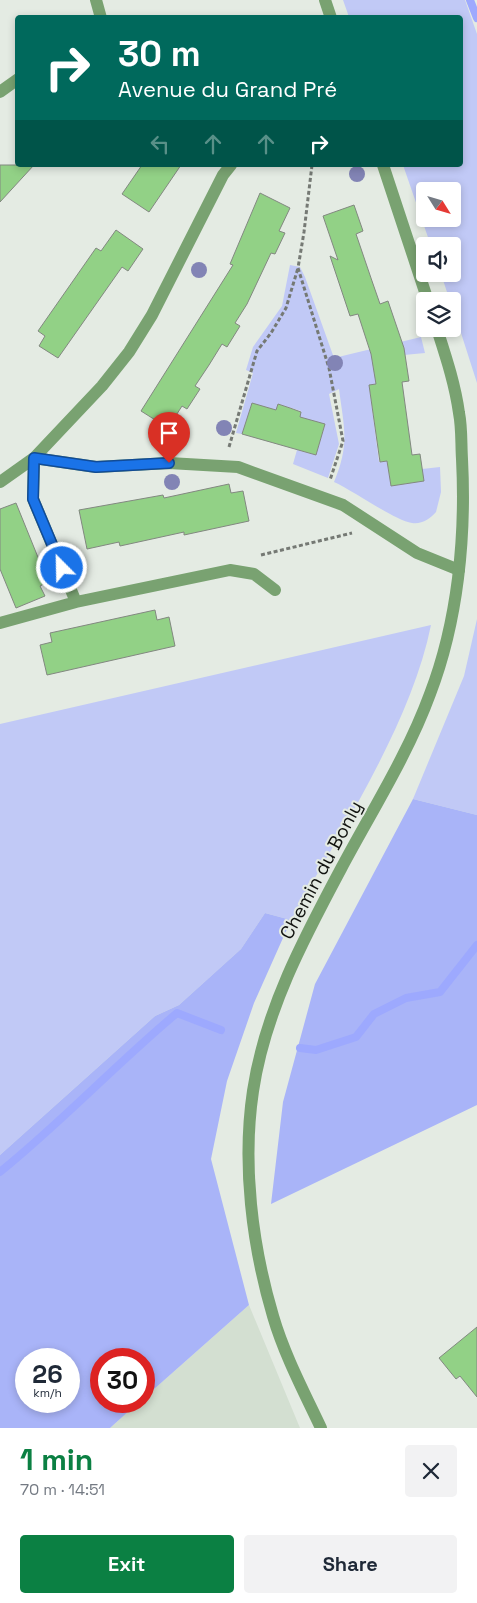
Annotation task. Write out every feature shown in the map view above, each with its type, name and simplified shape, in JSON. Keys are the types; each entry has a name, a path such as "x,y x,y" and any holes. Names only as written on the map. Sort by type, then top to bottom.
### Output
{"street":[{"path":"96,0 100,15"},
{"path":"325,0 330,15"},
{"path":"0,92 15,81"},
{"path":"0,482 34,458 102,386 129,352 152,315 223,175 229,167"},
{"path":"384,167 425,292"},
{"name":"Chemin du Bonly","path":"321,1428 274,1318 261,1268 250,1186 249,1133 253,1090 269,1027 305,937 409,742 431,694 447,640 459,570 464,495 460,415 452,375 440,337"},
{"path":"34,458 96,467 169,463 238,466 343,506 417,553 459,570"},
{"path":"34,458 33,499 76,602"},
{"path":"0,623 76,602 230,570 254,574 276,590"}],"path":[{"path":"224,466 257,351 271,333 286,308 298,268 312,167"},
{"path":"298,268 329,368 343,441 324,498"},
{"path":"230,570 256,556 377,528"}],"shaded area":[{"path":"343,0 465,0 477,34 477,383 461,333 461,292 447,292 444,282 461,282 461,237 428,237 425,228 461,228 461,182 416,182 416,203 404,167 463,167 463,15 348,15"},
{"path":"290,265 300,267 334,358 421,337 425,353 372,358 376,384 369,385 379,462 387,461 391,486 423,481 422,469 440,467 441,492 436,512 431,517 419,523 404,521 334,482 344,446 344,426 339,389 329,394 339,444 328,478 293,464 297,450 316,455 325,425 300,417 301,411 278,404 276,410 252,403 242,434 236,433 253,373 246,370 253,347 282,306"},
{"path":"477,619 477,815 413,799 464,676"},
{"path":"431,625 408,700 391,738 352,813 291,920 265,913 241,949 179,1005 155,1016 0,1155 0,724"},
{"path":"413,799 477,815 477,1105 271,1204 283,1102 315,984"},
{"path":"265,913 291,920 254,1003 227,1081 211,1159 249,1305 155,1388 155,1348 90,1348 90,1413 127,1413 110,1428 0,1428 0,1155 155,1016 179,1005 241,949"},
{"path":"249,1305 300,1428 110,1428 127,1413 155,1413 155,1388"}],"building":[{"path":"0,165 32,167 0,202"},
{"path":"141,167 180,167 149,212 122,194"},
{"path":"260,193 290,208 279,231 285,233 275,254 271,253 247,304 235,323 240,326 227,347 222,344 195,386 200,389 187,409 182,406 168,428 141,411 233,265 230,264"},
{"path":"354,205 363,231 356,234 380,304 388,301 404,348 409,381 402,382 412,455 420,454 424,481 391,486 387,461 380,462 369,385 376,384 371,354 358,314 350,316 330,256 338,260 323,216"},
{"path":"116,230 143,249 128,271 122,267 58,358 39,346 45,336 38,331 96,248 101,251"},
{"path":"252,403 276,410 278,404 301,412 300,417 325,424 316,455 242,434"},
{"path":"229,484 231,493 243,491 249,521 184,535 184,532 120,546 119,542 87,549 79,510 163,495 164,498"},
{"path":"16,503 48,582 40,586 45,596 16,608 0,569 0,509"},
{"path":"155,610 157,620 169,617 175,646 47,675 40,645 52,642 50,633"},
{"path":"477,1327 477,1397 460,1376 456,1379 439,1358"}],"waterway":[{"path":"470,0 477,18"},
{"path":"300,1048 316,1050 356,1037 374,1014 406,998 440,992 477,945"},
{"path":"0,1172 177,1013 221,1030"}],"route":[{"path":"62,568 33,499 34,458 96,467 169,463"}]}
